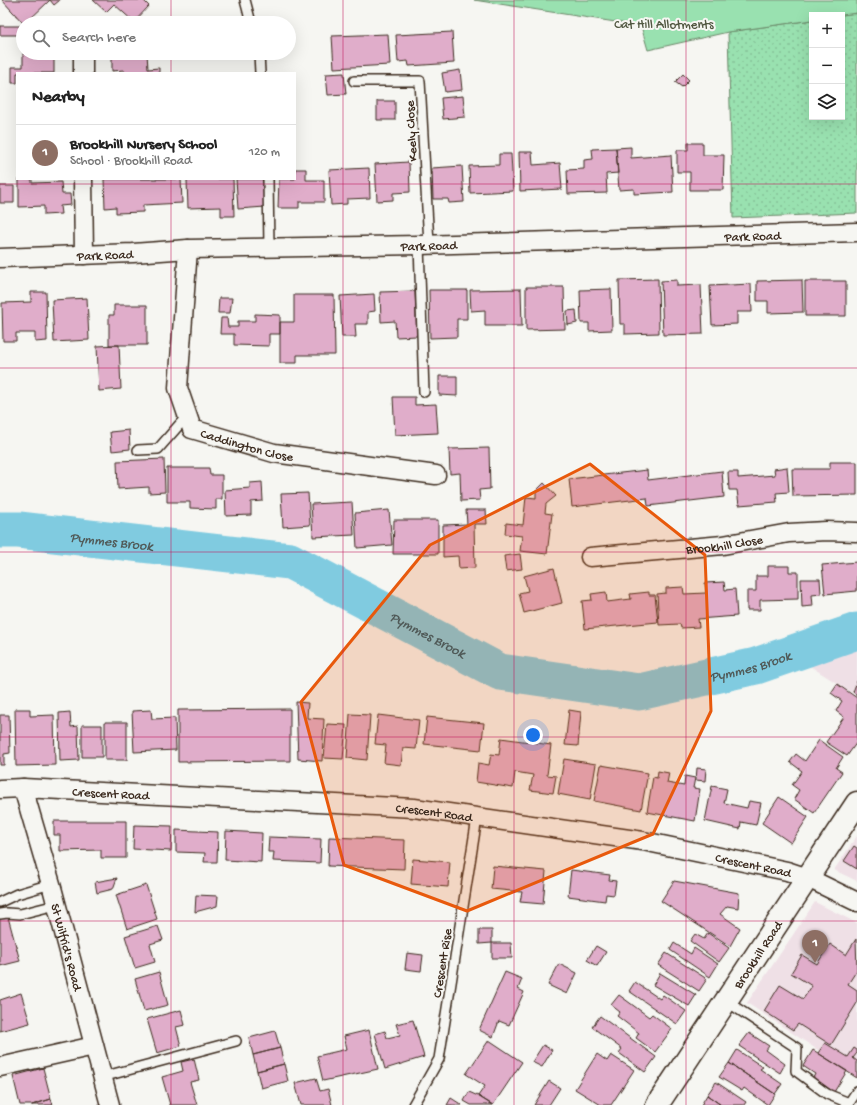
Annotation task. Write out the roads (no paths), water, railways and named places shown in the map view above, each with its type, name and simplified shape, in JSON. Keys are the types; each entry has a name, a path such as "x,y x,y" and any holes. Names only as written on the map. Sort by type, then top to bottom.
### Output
{"main road":[{"name":"Brookhill Road","path":"657,1105 857,803"}],"street":[{"path":"83,60 83,72"},
{"path":"83,180 84,256"},
{"name":"Park Road","path":"0,258 84,256 188,249 857,232"},
{"name":"Caddington Close","path":"188,249 178,388 192,429 274,453 436,475"},
{"name":"Brookhill Close","path":"590,557 723,545 789,534 826,531 857,532"},
{"name":"Crescent Road","path":"0,789 23,788 414,808 643,841 787,871 808,878 857,902"},
{"name":"St Wilfrid's Road","path":"23,788 51,884 110,1105"},
{"path":"0,1067 94,1046"}],"lane":[{"path":"245,0 249,16"},
{"path":"259,60 260,72"},
{"name":"Keely Close","path":"354,81 420,82 424,244"},
{"path":"268,180 269,248"},
{"path":"424,244 424,392"},
{"path":"138,450 158,449 187,416"},
{"name":"Crescent Rise","path":"414,1105 439,1059 478,818"},
{"path":"0,902 17,894 51,884"},
{"path":"0,914 20,914 56,905"},
{"path":"726,1000 797,1048 796,1070 827,1094 849,1103 857,1091"},
{"path":"102,1077 236,1041"}],"waterway":[{"name":"Pymmes Brook","path":"0,530 19,530 290,561 500,672 639,692 756,666 857,631"}],"place":[{"name":"Brookhill Nursery School","path":"815,963"}],"park label":[{"name":"Cat Hill Allotments","path":"664,23"}]}
